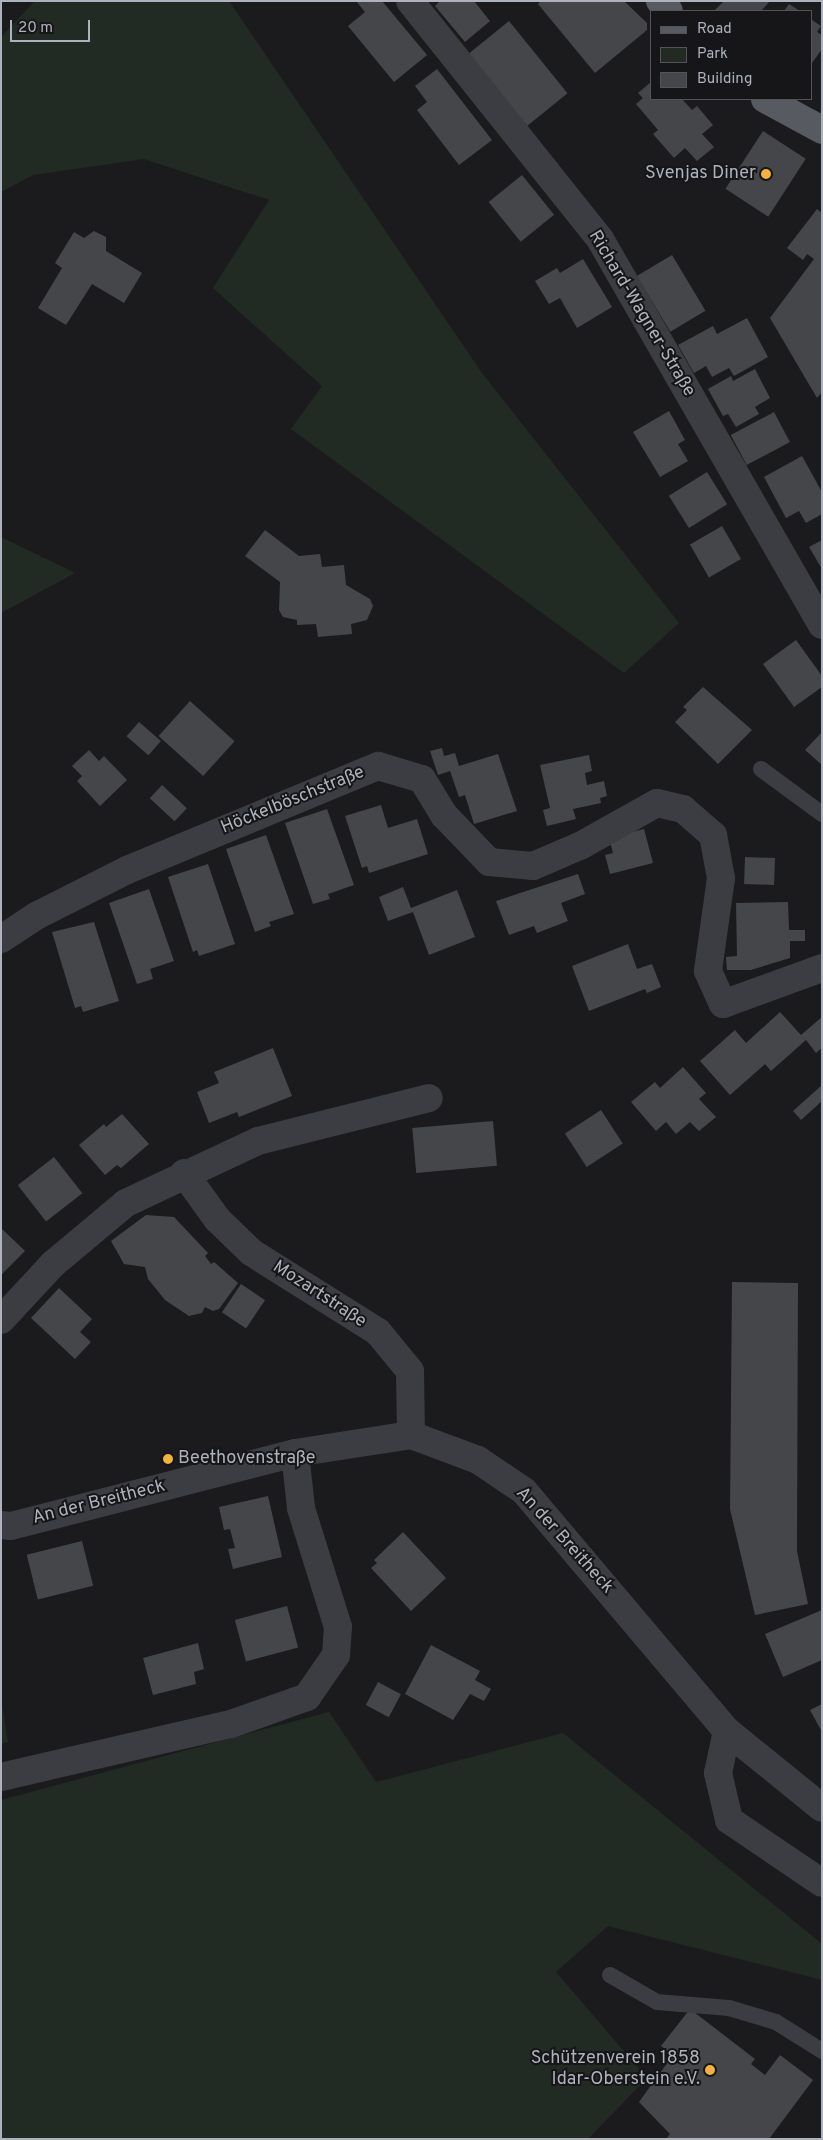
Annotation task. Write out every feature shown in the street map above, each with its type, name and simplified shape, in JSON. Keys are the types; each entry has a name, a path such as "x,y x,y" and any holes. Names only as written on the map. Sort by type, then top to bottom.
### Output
{"main road":[{"path":"767,100 822,130"}],"street":[{"name":"Richard-Wagner-Straße","path":"410,1 600,239 822,625"},
{"name":"Höckelböschstraße","path":"1,939 36,916 127,870 378,766 422,779 444,816 489,862 533,866 580,846 657,803 683,809 712,834 721,878 708,971 723,1004 822,968"},
{"path":"1,1320 53,1264 126,1203 184,1173 258,1141 429,1098"},
{"name":"Mozartstraße","path":"184,1173 217,1219 251,1252 378,1332 410,1371 411,1435"},
{"name":"An der Breitheck","path":"1,1525 11,1526 295,1453 411,1435 478,1460 524,1491 727,1731 822,1808"},
{"path":"1,1777 231,1724 307,1697 336,1655 338,1627 300,1508 295,1453"},
{"path":"727,1731 718,1773 729,1820 822,1883"}],"lane":[{"path":"761,769 822,814"},
{"path":"610,1975 657,2002 729,2008 776,2022 822,2051"}],"green space":[{"path":"35,1 229,1 482,373 679,623 624,673 291,429 322,386 213,288 269,200 144,159 33,175 1,192 1,37"},
{"path":"1,537 75,573 1,613"},
{"path":"1,1699 8,1742 1,1744"},
{"path":"329,1712 376,1782 563,1733 822,1944 822,1980 608,1926 556,1972 647,2078 588,2139 1,2139 1,1800"}],"building":[{"path":"356,1 382,1 427,55 394,82 348,26 365,12"},
{"path":"440,1 474,1 490,21 465,42 435,6"},
{"path":"541,1 624,1 647,23 647,30 595,73 538,4"},
{"path":"724,1 770,1 762,10 715,10"},
{"path":"789,4 798,10 785,10"},
{"path":"509,21 568,93 527,126 469,54"},
{"path":"813,21 821,26 817,32 822,35 822,49 813,62"},
{"path":"437,69 492,140 459,165 417,110 427,102 415,86"},
{"path":"650,83 650,100 683,100 692,110 697,106 713,125 702,134 714,147 697,161 685,148 674,158 653,134 658,130 636,104 643,98 638,93"},
{"name":"Svenjas Diner","path":"763,131 806,159 768,217 725,189"},
{"path":"522,175 554,215 521,242 489,202"},
{"path":"817,209 822,213 822,392 817,398 770,318 814,259 807,254 803,260 787,248"},
{"path":"94,231 106,237 106,251 142,273 124,303 92,284 66,325 38,308 62,268 55,263 74,232 84,238"},
{"path":"672,255 705,311 670,332 637,276"},
{"path":"583,259 612,307 577,328 560,298 549,304 535,281 557,268 560,273"},
{"path":"747,318 768,357 734,376 729,368 712,377 706,366 694,373 678,345 713,326 717,334"},
{"path":"755,369 770,398 755,407 759,414 736,427 728,414 723,416 708,389 731,376 733,381"},
{"path":"669,411 685,440 678,444 688,461 660,477 633,432"},
{"path":"774,412 790,442 747,465 731,435"},
{"path":"802,456 822,492 822,514 806,523 799,511 786,518 764,477"},
{"path":"707,472 727,504 689,528 669,496"},
{"path":"722,526 741,559 709,577 690,544"},
{"path":"265,530 299,556 320,554 322,567 344,565 346,585 370,599 373,606 367,620 351,624 352,634 318,637 316,624 297,625 297,620 283,617 279,610 280,582 245,556"},
{"path":"822,540 822,569 809,547"},
{"path":"796,640 822,676 822,687 794,707 763,664"},
{"path":"703,687 752,730 718,764 675,722 687,710 683,707"},
{"path":"190,701 235,741 203,776 159,736"},
{"path":"139,722 161,741 148,755 127,736"},
{"path":"822,732 822,765 805,750"},
{"path":"442,748 444,756 455,753 459,766 498,754 517,811 474,824 465,795 459,797 450,771 438,775 430,751"},
{"path":"89,750 99,761 104,756 127,780 100,806 77,781 82,776 72,766"},
{"path":"589,755 592,771 585,773 587,785 604,781 607,796 600,798 601,803 573,809 576,819 547,826 543,810 550,808 540,765"},
{"path":"162,785 187,808 175,821 150,798"},
{"path":"381,805 388,828 417,819 428,854 369,873 367,866 362,868 345,816"},
{"path":"327,809 354,885 328,894 330,899 313,904 285,823"},
{"path":"644,829 653,863 610,874 605,855 613,853 609,838"},
{"path":"266,835 294,914 269,922 271,926 255,932 226,849"},
{"path":"745,857 775,858 774,885 744,884"},
{"path":"208,864 235,944 199,956 197,950 193,952 168,877"},
{"path":"578,874 585,894 561,903 568,921 537,933 534,926 509,935 496,901"},
{"path":"403,887 411,908 457,890 475,937 429,955 413,912 388,921 379,897"},
{"path":"149,889 174,961 150,969 153,979 137,984 109,903"},
{"path":"788,902 789,930 805,930 805,941 790,941 790,958 751,970 727,970 726,957 737,956 736,903"},
{"path":"94,922 119,1001 83,1012 81,1006 75,1008 52,932"},
{"path":"628,944 637,969 652,964 661,987 647,993 645,989 589,1011 572,966"},
{"path":"780,1012 801,1035 822,1017 822,1048 816,1053 806,1040 771,1071 765,1064 730,1095 700,1061 735,1030 746,1043"},
{"path":"273,1048 292,1096 239,1117 237,1112 209,1123 197,1092 219,1083 214,1072"},
{"path":"683,1067 706,1093 699,1099 716,1117 699,1131 690,1122 676,1134 666,1122 656,1131 631,1102 655,1082 660,1088"},
{"path":"822,1085 822,1101 801,1120 793,1111"},
{"path":"601,1110 623,1144 587,1167 565,1133"},
{"path":"122,1114 149,1144 121,1168 117,1165 105,1175 79,1145 104,1124 106,1127"},
{"path":"493,1121 497,1166 416,1173 412,1128"},
{"path":"54,1157 82,1193 46,1222 18,1185"},
{"path":"146,1215 174,1217 208,1253 205,1256 211,1264 214,1262 238,1283 219,1309 213,1311 205,1307 202,1313 189,1316 165,1300 148,1279 145,1267 124,1264 111,1241"},
{"path":"1,1228 25,1251 1,1275"},
{"path":"732,1282 798,1283 797,1551 808,1604 755,1615 730,1509"},
{"path":"241,1284 265,1300 246,1328 222,1312"},
{"path":"59,1288 92,1319 80,1332 91,1342 75,1359 31,1318"},
{"path":"268,1496 282,1557 233,1569 228,1549 235,1548 230,1529 224,1530 219,1507"},
{"path":"403,1532 446,1578 411,1611 371,1568 377,1563 374,1560"},
{"path":"82,1541 93,1586 38,1599 27,1555"},
{"path":"287,1606 298,1648 246,1662 235,1620"},
{"path":"822,1610 822,1660 783,1677 765,1634"},
{"path":"198,1643 204,1669 194,1672 196,1684 153,1695 143,1658"},
{"path":"431,1645 480,1671 475,1680 491,1689 484,1701 470,1694 453,1720 405,1694"},
{"path":"378,1682 401,1694 389,1717 366,1705"},
{"path":"822,1704 822,1732 810,1710"},
{"name":"Schützenverein 1858 Idar-Oberstein e.V.","path":"690,2009 755,2059 751,2064 765,2075 780,2055 813,2080 769,2139 666,2139 670,2134 639,2102 673,2055 661,2046"}],"place":[{"name":"Svenjas Diner","path":"766,174"},
{"name":"Beethovenstraße","path":"168,1459"},
{"name":"Schützenverein 1858 Idar-Oberstein e.V.","path":"710,2070"}]}
